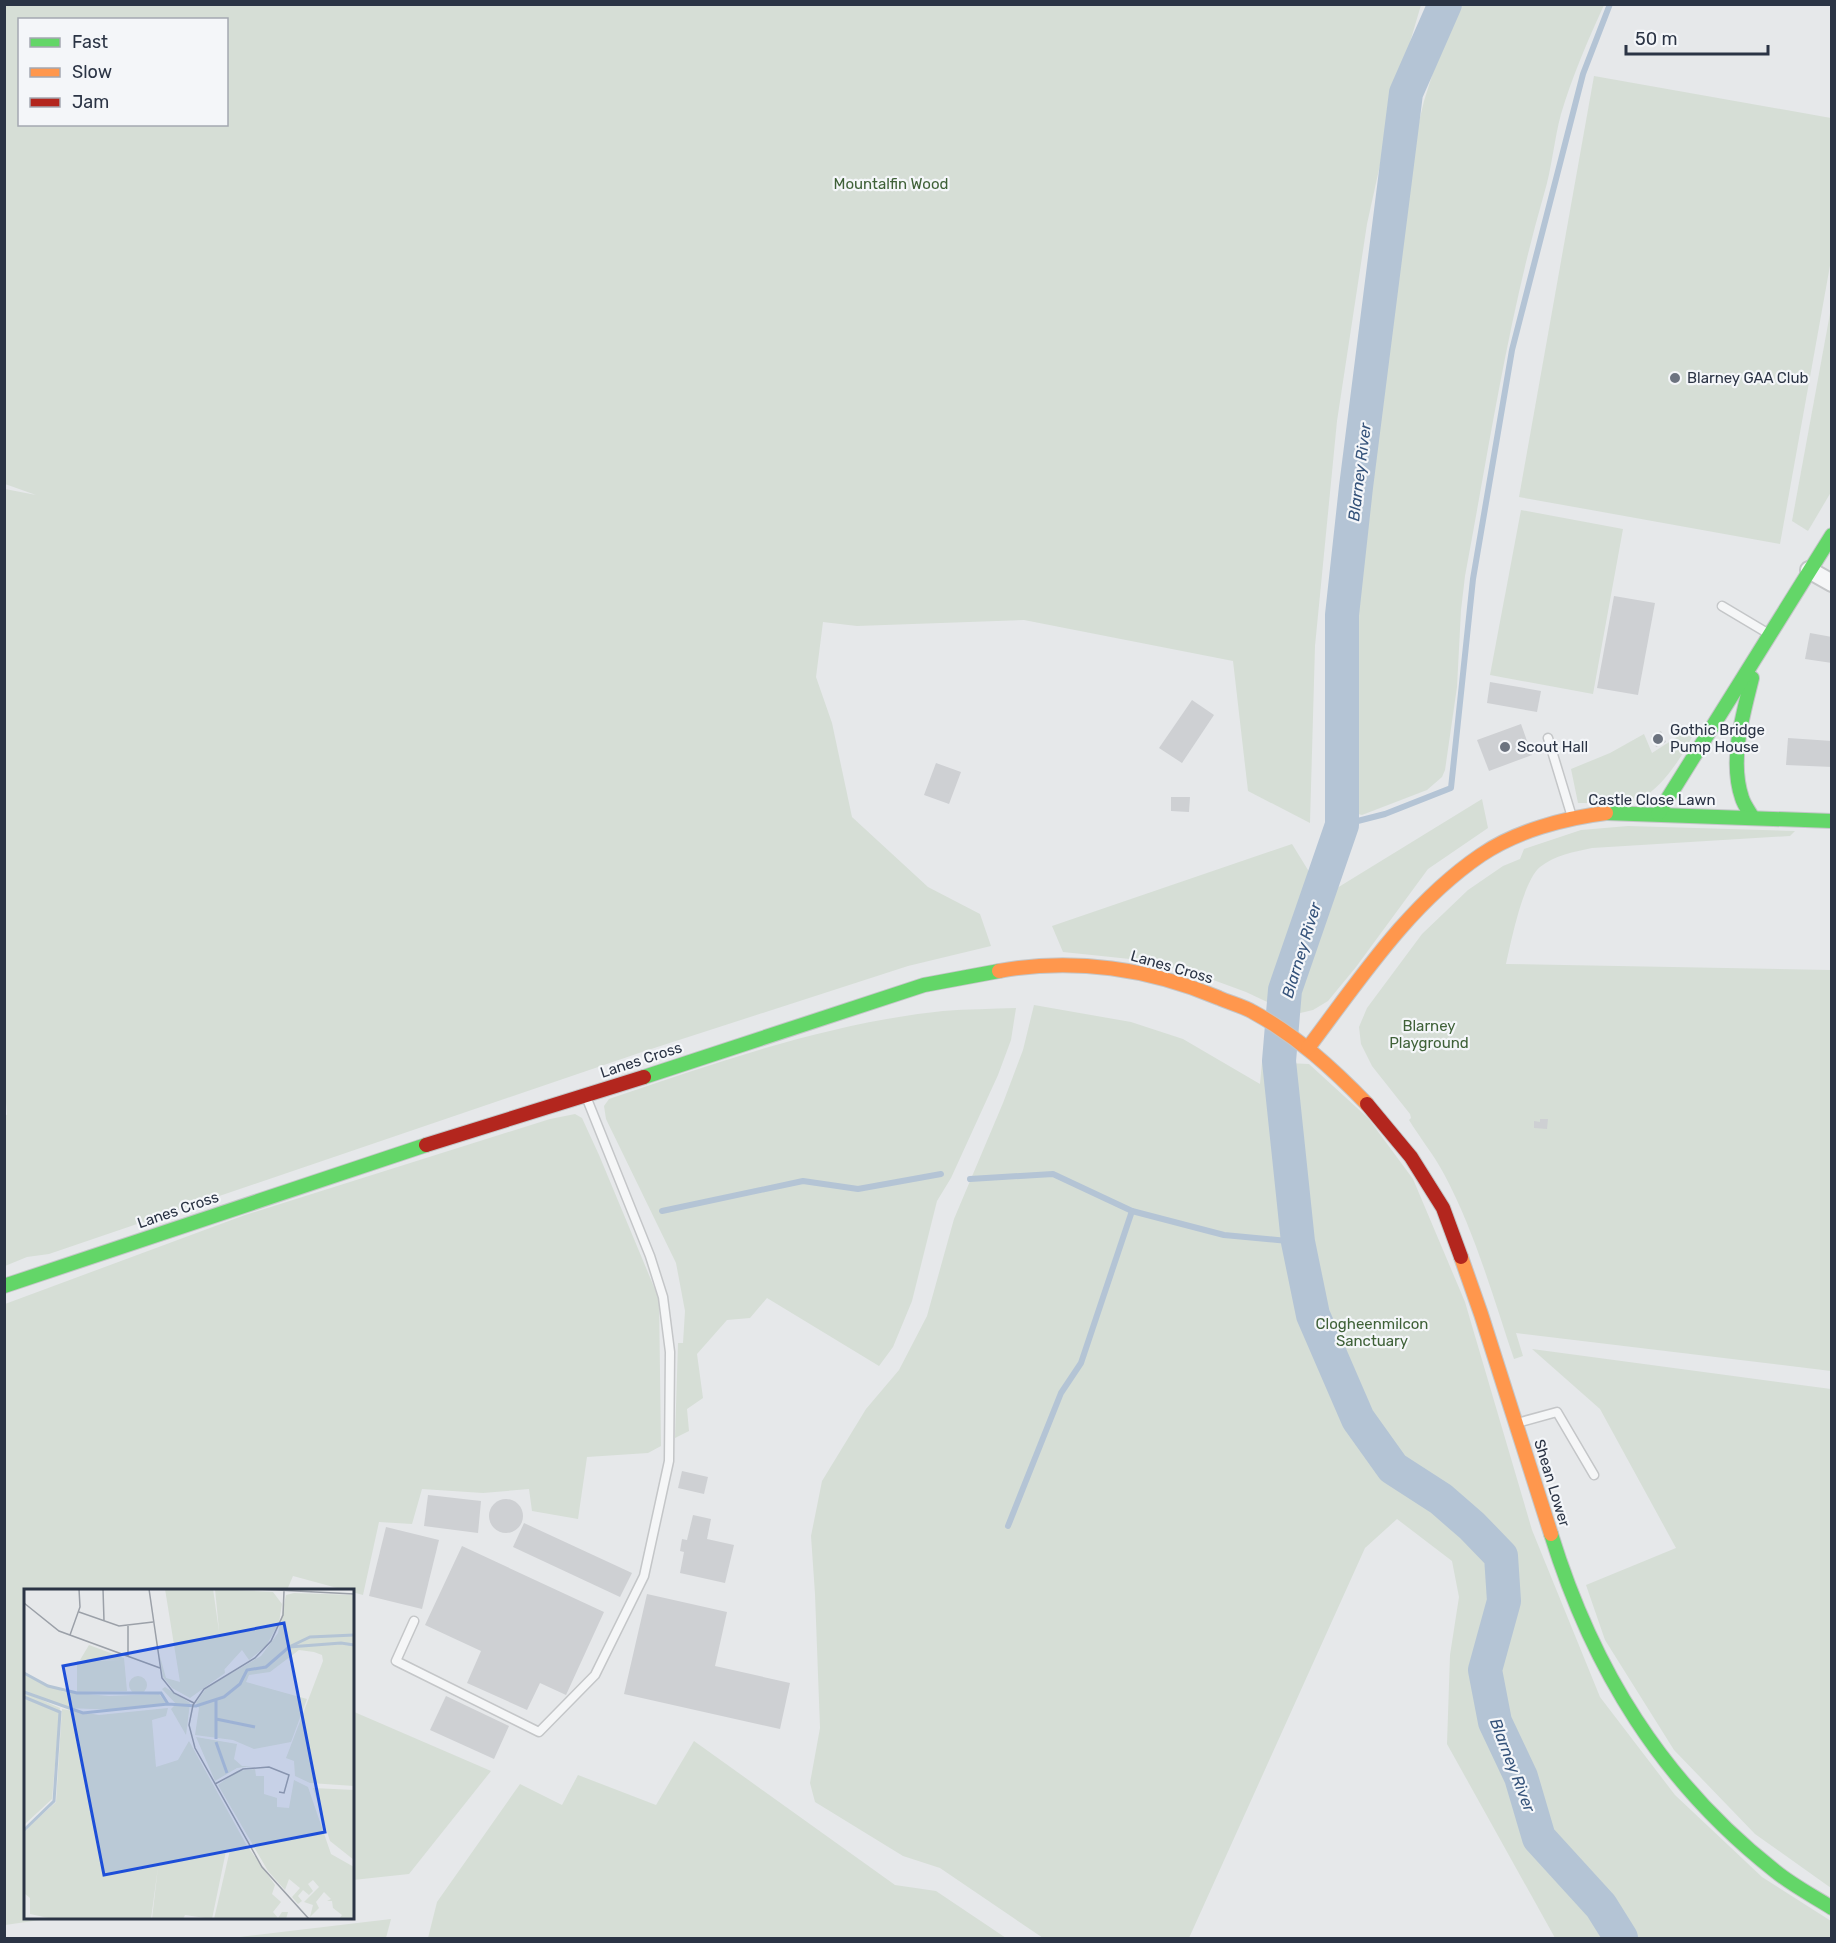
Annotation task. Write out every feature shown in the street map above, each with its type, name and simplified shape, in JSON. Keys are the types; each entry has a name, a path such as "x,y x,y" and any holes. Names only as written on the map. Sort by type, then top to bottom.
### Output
{"street":[{"path":"1658,814 1832,535"},
{"path":"1809,570 1832,583"},
{"path":"1753,818 1742,797 1738,760 1743,713 1759,652"},
{"name":"Castle Close Lawn","path":"1308,1048 1386,945 1426,899 1482,854 1513,838 1573,817 1608,813 1832,821"},
{"name":"Lanes Cross","path":"4,1286 478,1127 586,1096 796,1025 924,985 1021,967 1058,964 1127,970 1195,988 1253,1012 1291,1036"},
{"name":"Castle Close Lawn","path":"1334,1013 1329,1033 1329,1057 1337,1073"},
{"name":"Shean Lower","path":"1291,1036 1337,1073 1376,1113 1411,1156 1443,1208 1481,1314 1552,1539 1591,1642 1624,1703 1660,1754 1704,1807 1776,1872 1832,1908"}],"lane":[{"path":"1722,606 1770,635"},
{"path":"1548,738 1573,817"},
{"path":"414,1621 396,1661 539,1732 594,1676 645,1576 669,1461 670,1352 668,1330 663,1297 650,1256 586,1096"},
{"path":"1516,1424 1557,1412 1594,1475"}],"green space":[{"name":"Mountalfin Wood","path":"5,4 1421,5 1398,83 1367,224 1337,421 1315,646 1310,823 1248,791 1233,661 1024,620 857,626 823,622 816,677 832,723 852,817 928,887 980,914 991,946 908,966 645,1051 49,1254 27,1257 5,1266 5,1114 7,1115 4,1075 5,489 36,495 5,484"},
{"path":"1459,5 1604,5 1570,86 1561,114 1547,184 1531,241 1510,336 1465,576 1457,687 1445,770 1442,777 1427,790 1362,815 1350,812 1347,806 1350,777 1349,705 1355,569 1365,496 1367,422 1396,285 1418,126 1442,44"},
{"name":"Blarney GAA Club","path":"1594,76 1831,118 1831,260 1780,544 1519,497"},
{"path":"1831,308 1831,492 1808,531 1792,521"},
{"path":"1521,510 1623,529 1593,694 1490,675"},
{"path":"1697,724 1675,766 1650,793 1635,801 1602,804 1578,803 1571,769 1610,753 1644,734 1652,753"},
{"path":"1482,799 1488,828 1428,869 1356,967 1328,1001 1313,1010 1296,1014 1197,974 1130,959 1063,952 1052,926 1292,844 1324,896"},
{"name":"Blarney Playground","path":"1628,826 1795,831 1790,836 1592,848 1552,860 1540,867 1528,885 1518,912 1506,964 1831,970 1831,1371 1516,1333 1523,1356 1514,1359 1483,1265 1455,1196 1440,1167 1409,1120 1410,1114 1372,1066 1361,1044 1359,1027 1367,1008 1422,934 1468,890 1503,866 1520,859 1524,849 1581,830"},
{"name":"Clogheenmilcon Sanctuary","path":"1034,1005 1131,1022 1183,1039 1260,1084 1262,1062 1309,1064 1368,1118 1413,1179 1465,1302 1532,1530 1600,1697 1675,1795 1762,1877 1831,1921 1831,1938 1555,1938 1447,1744 1450,1655 1459,1597 1452,1561 1397,1519 1365,1548 1189,1938 1043,1938 940,1868 903,1856 815,1802 810,1783 820,1728 811,1536 822,1481 866,1409 899,1370 927,1316 954,1219 1023,1050"},
{"path":"1016,1008 1011,1040 998,1075 951,1178 937,1201 912,1301 893,1347 879,1366 767,1298 750,1318 727,1320 697,1354 703,1398 687,1409 689,1431 675,1438 678,1343 683,1343 685,1311 676,1263 606,1119 604,1106 609,1099 732,1058 816,1034 943,1011"},
{"path":"575,1114 582,1118 659,1299 661,1446 648,1453 587,1457 578,1519 532,1511 529,1489 483,1493 422,1489 412,1524 379,1522 363,1595 354,1593 354,1589 341,1589 293,1576 287,1589 24,1589 24,1919 47,1919 5,1925 5,1304 245,1215 550,1119"},
{"path":"1532,1349 1831,1389 1831,1888 1755,1834 1674,1750 1605,1640 1586,1585 1676,1548 1600,1409"},
{"path":"354,1712 491,1771 409,1874 354,1880"},
{"path":"694,1741 895,1885 936,1891 1006,1938 428,1938 437,1902 520,1784 562,1805 578,1775 656,1805"},
{"path":"391,1919 386,1938 231,1938"}],"building":[{"path":"1614,596 1655,603 1638,695 1597,688"},
{"path":"1810,633 1832,637 1832,663 1805,659"},
{"path":"1490,682 1541,691 1537,712 1487,703"},
{"path":"1192,700 1214,715 1182,763 1159,748"},
{"name":"Scout Hall","path":"1521,724 1532,755 1489,771 1477,740"},
{"name":"Gothic Bridge Pump House","path":"1661,731 1666,742 1656,747 1651,736"},
{"path":"1788,738 1832,741 1832,767 1786,765"},
{"path":"936,763 961,772 949,804 924,795"},
{"path":"1171,797 1190,797 1189,812 1171,811"},
{"path":"1540,1119 1548,1119 1547,1129 1534,1128 1534,1121 1540,1122"},
{"path":"682,1471 708,1477 704,1494 678,1488"},
{"path":"428,1495 481,1501 478,1533 424,1526"},
{"path":"506,1499 518,1504 523,1516 518,1528 506,1533 494,1528 489,1516 494,1504"},
{"path":"693,1515 711,1519 707,1539 734,1545 725,1583 680,1573 684,1552 680,1551 682,1539 687,1540"},
{"path":"524,1523 632,1573 620,1597 513,1547"},
{"path":"386,1527 439,1540 422,1609 369,1596"},
{"path":"462,1546 604,1612 566,1695 540,1683 527,1710 467,1683 481,1651 425,1625"},
{"path":"647,1594 727,1612 715,1666 790,1683 780,1729 624,1694"},
{"path":"446,1696 509,1726 494,1759 430,1730"}],"waterway":[{"name":"Blarney River","path":"1445,4 1406,93 1356,487 1342,615 1342,825 1285,990 1279,1061 1298,1242 1313,1315 1358,1419 1393,1468 1441,1499 1501,1556 1504,1601 1485,1670 1495,1722 1521,1777 1539,1838 1601,1906 1621,1938"},
{"path":"1342,825 1385,814 1451,788 1473,579 1512,350 1583,74 1610,4"},
{"path":"662,1211 803,1181 858,1189 941,1174"},
{"path":"970,1179 1053,1174 1132,1211 1224,1235 1298,1242"},
{"path":"1008,1526 1061,1393 1081,1363 1132,1211"}],"traffic: fast":[{"path":"1658,814 1832,535"},
{"path":"1752,678 1739,738 1737,768 1742,798 1753,818"},
{"path":"1606,813 1832,821"},
{"path":"644,1077 924,985 999,971"},
{"path":"4,1286 426,1145"},
{"path":"1551,1534 1588,1632 1636,1720 1666,1761 1698,1800 1735,1837 1795,1886 1832,1908"}],"traffic: slow":[{"path":"1308,1048 1408,919 1455,875 1481,855 1525,832 1574,818 1606,813"},
{"path":"999,971 1055,965 1111,968 1193,988 1249,1010 1269,1021 1328,1066 1367,1104"},
{"path":"1461,1257 1551,1534"}],"traffic: jam":[{"path":"426,1145 644,1077"},
{"path":"1367,1104 1411,1157 1443,1208 1461,1257"}],"place":[{"name":"Blarney GAA Club","path":"1675,378"},
{"name":"Gothic Bridge Pump House","path":"1658,739"},
{"name":"Scout Hall","path":"1505,747"}]}
